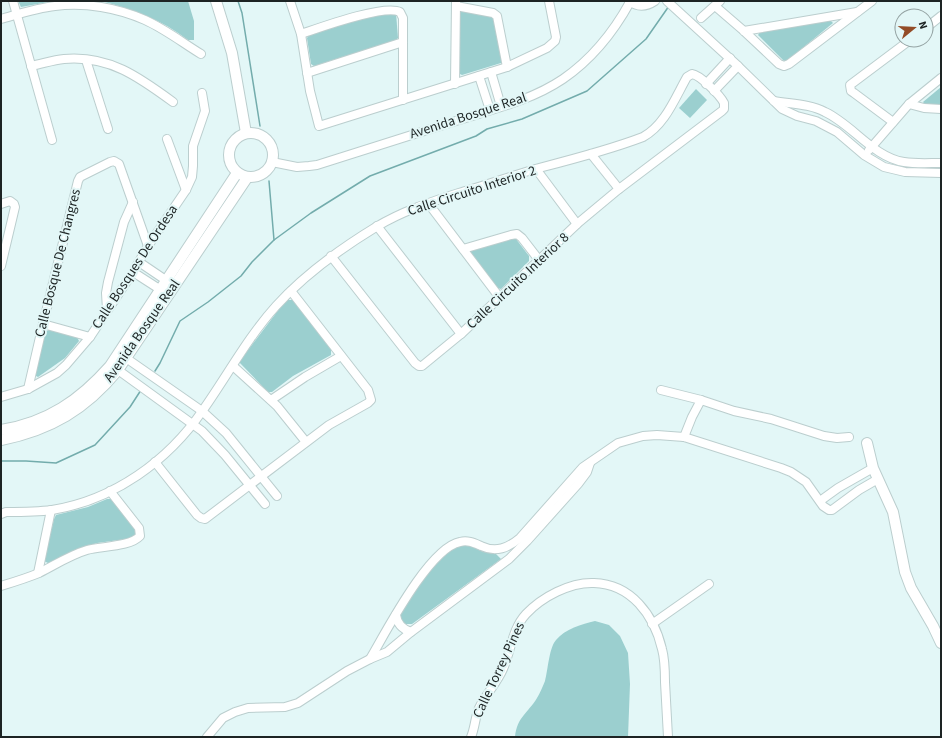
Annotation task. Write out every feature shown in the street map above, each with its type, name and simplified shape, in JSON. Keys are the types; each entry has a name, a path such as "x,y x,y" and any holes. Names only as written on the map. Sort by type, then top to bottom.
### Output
{"main road":[{"path":"216,1 232,53 246,133"},
{"path":"246,133 259,135 269,143 273,155 272,162 269,168 260,176 247,178 237,173 230,164 228,157 229,151 235,139 246,133"},
{"name":"Avenida Bosque Real","path":"171,283 237,173"},
{"name":"Avenida Bosque Real","path":"1,430 13,428 42,418 66,406 85,392 110,366 247,178"},
{"name":"Avenida Bosque Real","path":"1,440 40,430 62,419 91,400 118,370 164,292"},
{"path":"867,443 873,468 893,512 905,572 911,588 941,643"}],"street":[{"path":"13,1 52,140"},
{"path":"290,1 301,34 307,72 319,126 507,67 547,48 555,41 556,37 549,1"},
{"path":"630,2 643,6 655,1"},
{"path":"666,1 730,58 774,101 789,113 816,121 837,132 864,154 884,167 904,172 941,172"},
{"path":"702,18 718,4 779,64 787,66 872,1"},
{"name":"Avenida Bosque Real","path":"272,162 297,167 309,166 490,110 548,88 578,68 607,39 619,23 630,2"},
{"path":"454,84 456,3 493,13 497,16 507,67"},
{"path":"1,18 68,4 117,10 151,23 201,54"},
{"path":"301,34 347,19 394,10 400,12 403,18 403,100"},
{"path":"744,31 858,12"},
{"path":"307,72 402,42"},
{"path":"893,122 854,94 851,91 850,85 899,48"},
{"path":"706,84 730,58"},
{"path":"31,66 64,59 86,60 113,65 142,80 173,102"},
{"path":"86,60 108,129"},
{"path":"714,91 738,66"},
{"path":"491,72 501,106"},
{"name":"Calle Circuito Interior 2","path":"1,514 6,512 51,510 92,500 137,476 177,442 193,424 262,323 291,291 332,256 377,226 428,203 536,169 591,154 649,134 657,127 666,115 690,75 693,73 696,74 723,100 725,106"},
{"path":"479,76 490,110"},
{"path":"864,154 872,147 909,104 941,78"},
{"name":"Calle Bosques De Ordesa","path":"1,397 28,389 57,373 66,365 90,337 133,272 148,246 186,190 193,172 192,152 194,140 205,111 202,93"},
{"path":"774,101 806,105 825,112 872,147 890,158 904,162 941,163"},
{"path":"909,104 941,110"},
{"name":"Calle Circuito Interior 8","path":"332,256 417,365 425,365 500,298 577,224 619,189 722,111 725,106"},
{"path":"167,139 186,190"},
{"path":"591,154 619,189"},
{"name":"Calle Bosque De Changres","path":"28,389 80,177 110,162 116,162 121,166 133,202"},
{"path":"536,169 577,224"},
{"path":"1,204 10,201 15,207 1,266"},
{"path":"133,202 148,246"},
{"path":"107,310 105,301 108,282 124,222 133,202"},
{"path":"428,203 500,298"},
{"path":"377,226 461,334"},
{"path":"462,249 517,234 522,238 539,260"},
{"path":"139,262 171,283"},
{"path":"133,272 164,292"},
{"path":"155,462 197,515 203,519 207,518 329,425 371,400 368,390 340,356 291,291"},
{"path":"43,324 90,337"},
{"path":"271,400 340,356"},
{"path":"126,358 202,411 226,433 277,496"},
{"path":"233,366 271,400 306,442"},
{"path":"118,370 193,424 215,443 265,504"},
{"path":"661,390 701,400 734,411 771,419 824,436 837,438 849,437"},
{"path":"684,437 701,400"},
{"path":"370,659 406,597 436,559 452,545 468,541 494,550 509,546 520,538 579,470 618,443 644,436 657,435 684,437 766,462 792,472 806,482 820,501 827,509 830,510 878,479"},
{"path":"207,737 223,718 235,712 248,708 285,707 298,703 342,674 387,652 518,551 578,484 587,472 590,463"},
{"path":"820,501 841,486 873,468"},
{"path":"841,486 848,499"},
{"path":"1,586 38,573 76,554 128,542 138,538 140,536 139,528 110,491"},
{"path":"38,573 51,510"},
{"name":"Calle Torrey Pines","path":"473,735 479,708 503,670 517,626 526,614 543,600 562,590 590,582 603,583 620,588 638,602 652,624 658,637 663,657 668,737"},
{"path":"652,624 709,584"},
{"path":"396,615 396,619 400,626 411,632"}],"shaded area":[{"path":"18,1 54,1 21,7"},
{"path":"101,1 188,1 194,21 194,40 188,40 147,16"},
{"path":"461,8 494,16 502,60 501,63 462,75 458,73 458,11"},
{"path":"396,13 398,38 396,40 314,66 311,64 307,38 309,35 364,16"},
{"path":"830,20 833,23 788,60 784,61 758,35 760,32"},
{"path":"941,87 941,107 926,106 923,102"},
{"path":"696,89 707,100 690,118 679,108"},
{"path":"513,238 516,239 529,256 529,261 501,289 497,288 470,253 471,250"},
{"path":"286,300 293,300 331,349 331,355 293,376 272,392 268,392 239,362"},
{"path":"49,330 76,335 79,341 65,358 38,377 34,375 44,332"},
{"path":"107,499 112,499 136,531 134,538 97,543 76,550 50,564 44,561 56,515 88,507"},
{"path":"463,543 494,552 501,559 412,624 404,624 401,622 399,611 411,592 447,550"},
{"path":"595,621 609,625 620,636 628,653 630,684 628,737 515,737 520,720 534,703 545,681 550,654 556,640 564,633 579,625"}],"waterway":[{"path":"238,1 242,13 260,126"},
{"path":"155,371 180,321 208,302 241,276 252,262 274,240 311,213 370,176 476,136 487,129 522,119 587,91 646,39 669,6"},
{"path":"269,181 274,240"},
{"path":"1,461 56,463 95,445 130,407 141,390"}]}
